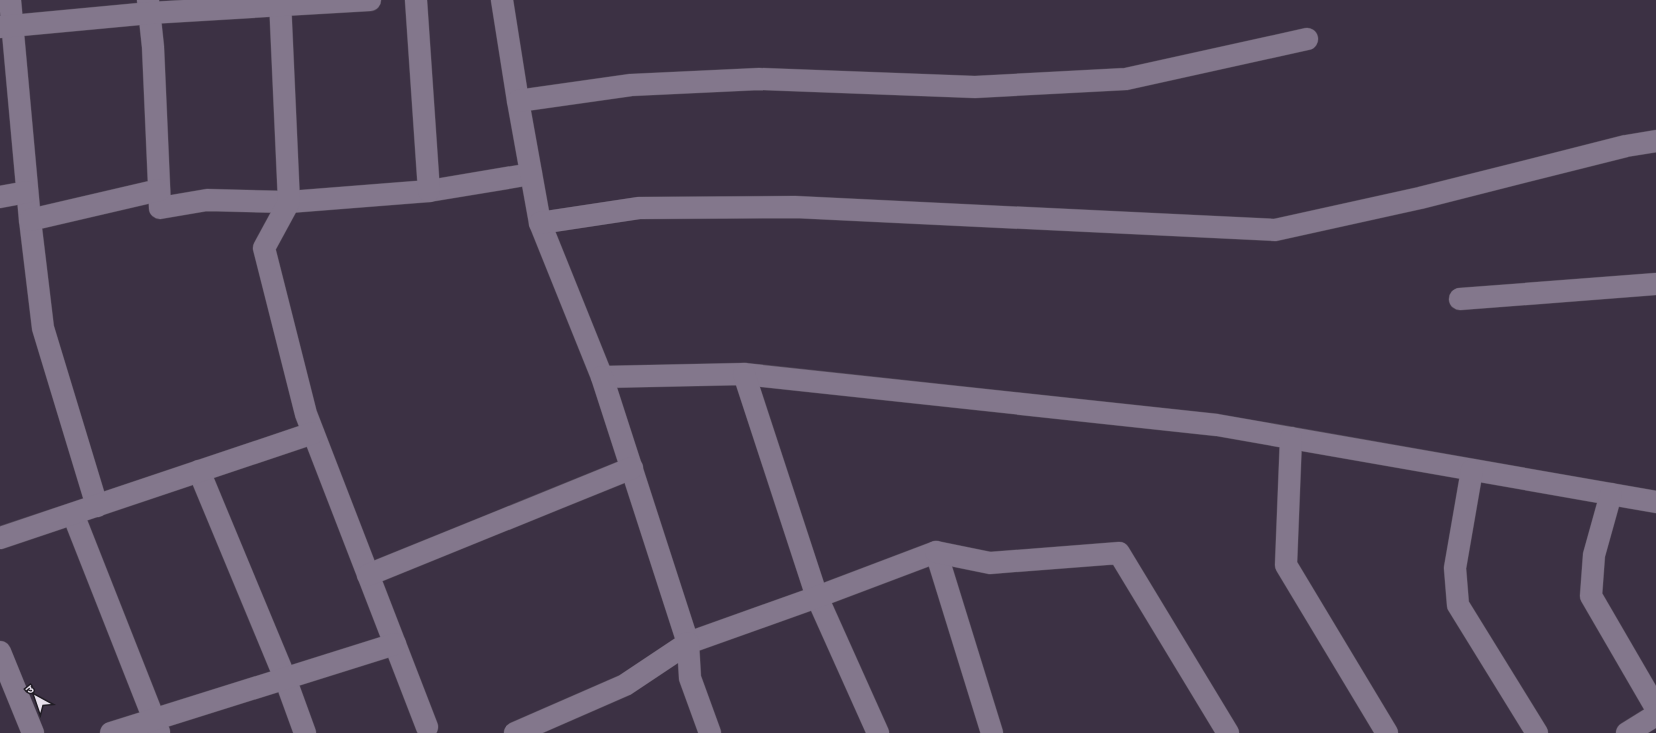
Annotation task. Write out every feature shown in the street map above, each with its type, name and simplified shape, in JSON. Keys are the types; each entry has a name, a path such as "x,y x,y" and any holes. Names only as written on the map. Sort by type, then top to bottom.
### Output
{"street":[{"path":"10,0 6,26 43,328 97,506"},
{"path":"6,26 149,7 370,0"},
{"path":"416,0 429,192"},
{"path":"502,0 540,224 602,377 688,643 690,678 710,733"},
{"path":"280,3 289,202 264,248 306,414 427,727"},
{"path":"149,7 153,47 160,208 207,200 289,202 429,192 531,174"},
{"path":"518,101 631,85 760,79 975,87 1126,79 1307,39"},
{"path":"540,224 640,208 796,207 1275,230 1420,198 1626,146 1656,141"},
{"path":"30,220 159,190"},
{"path":"0,197 27,192"},
{"path":"1460,299 1656,284"},
{"path":"602,377 744,374 1217,425 1656,502"},
{"path":"744,374 817,597 878,733"},
{"path":"0,538 313,433"},
{"path":"1291,438 1286,565 1388,733"},
{"path":"368,575 632,468"},
{"path":"1472,470 1455,568 1458,605 1537,733"},
{"path":"199,471 285,678 304,733"},
{"path":"1611,494 1594,555 1591,596 1656,708"},
{"path":"73,514 157,726"},
{"path":"936,552 992,733"},
{"path":"515,733 545,727 625,685 688,643 817,597 936,552 990,563 1119,553 1228,733"},
{"path":"111,733 157,726 285,678 395,644"},
{"path":"0,652 33,733"},
{"path":"1627,733 1656,715"}]}
